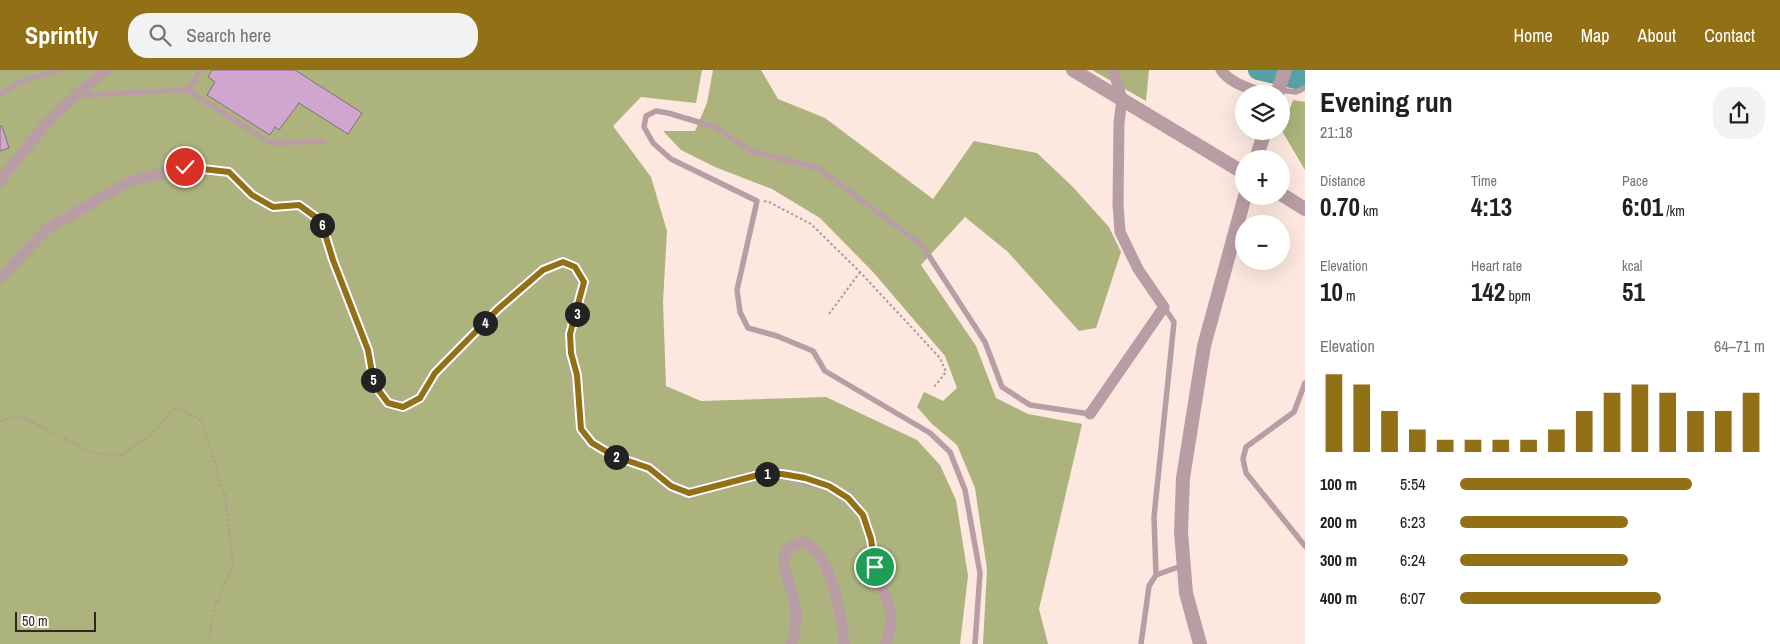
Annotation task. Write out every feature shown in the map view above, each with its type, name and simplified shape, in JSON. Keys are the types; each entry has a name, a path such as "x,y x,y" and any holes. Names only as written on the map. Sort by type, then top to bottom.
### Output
{"street":[{"path":"0,182 10,168 75,95 106,70"},
{"path":"1073,70 1235,168"},
{"path":"1090,414 1164,306 1138,269 1120,232 1118,204 1119,123 1122,99 1114,70"},
{"path":"1221,70 1239,85"},
{"path":"1280,85 1286,70"},
{"path":"0,278 47,229 128,182 185,167 229,172 252,195 273,207 299,205 321,221 333,260 368,350 374,384 388,403 403,407 420,398 435,373 498,309 543,270 563,262 575,267 584,282 570,334 571,353 577,375 581,429 592,443 614,456 649,468 671,486 689,493 762,474 782,474 805,478 829,486 848,498 863,515 871,539 875,567 890,610 891,627 886,644"},
{"path":"1290,200 1305,209"},
{"path":"1200,644 1186,592 1180,532 1183,478 1204,346 1243,205"},
{"path":"791,644 796,628 795,605 784,565 785,552 791,544 802,542 815,549 827,572 842,616 844,644"}],"lane":[{"path":"0,94 24,80 60,70"},
{"path":"188,90 201,70"},
{"path":"1290,92 1296,92 1305,88"},
{"path":"75,95 188,90 270,143 323,141"},
{"path":"975,644 980,573 965,490 950,452 930,433 825,370 813,351 777,336 748,328 740,312 737,290 757,201 671,159 653,143 644,127 646,116 656,111 715,126 751,151 818,168 922,245 985,342 1002,387 1030,405 1090,414"},
{"path":"1141,644 1149,586 1156,575 1154,516 1174,322 1164,306"},
{"path":"1305,383 1294,412 1246,448 1242,459 1246,473 1305,546"},
{"path":"1156,575 1184,565"}],"path":[{"path":"757,201 769,202 811,224 860,272 940,358 946,372 934,387"},
{"path":"829,314 860,272"},
{"path":"0,421 21,416 92,453 121,454 151,434 176,407 202,421 224,497 233,565 215,606 208,644"}],"green space":[{"path":"0,70 702,70 696,103 641,97 613,126 651,177 667,231 663,302 666,386 701,401 826,397 917,440 940,465 956,500 968,576 960,644 0,644"},
{"path":"713,70 761,70 778,99 825,118 933,199 974,141 1037,153 1072,186 1109,227 1121,252 1096,328 1079,331 1008,252 965,217 921,265 976,346 996,398 1028,414 1082,424 1039,609 1048,644 983,644 987,569 975,488 957,445 932,424 917,407 924,392 943,401 957,388 945,356 873,272 820,218 772,189 715,167 681,150 663,131 695,131 707,103"},
{"path":"1092,70 1149,70 1146,101"},
{"path":"1293,100 1305,102 1305,170 1287,140 1290,140 1290,108"}],"building":[{"path":"212,70 295,70 362,113 348,134 299,103 279,130 275,127 270,135 207,95 215,82 208,77"},
{"path":"0,126 2,126 9,148 0,151"}],"waterway":[{"path":"1258,70 1296,79 1305,77"}],"route":[{"path":"185,167 229,172 252,195 273,207 299,205 321,221 333,260 368,350 374,384 388,403 403,407 420,398 435,373 498,309 543,270 563,262 575,267 584,282 579,307 570,334 571,353 577,375 577,400 581,429 592,443 614,456 649,468 671,486 689,493 762,474 782,474 805,478 829,486 848,498 863,515 871,539 875,567"}]}
